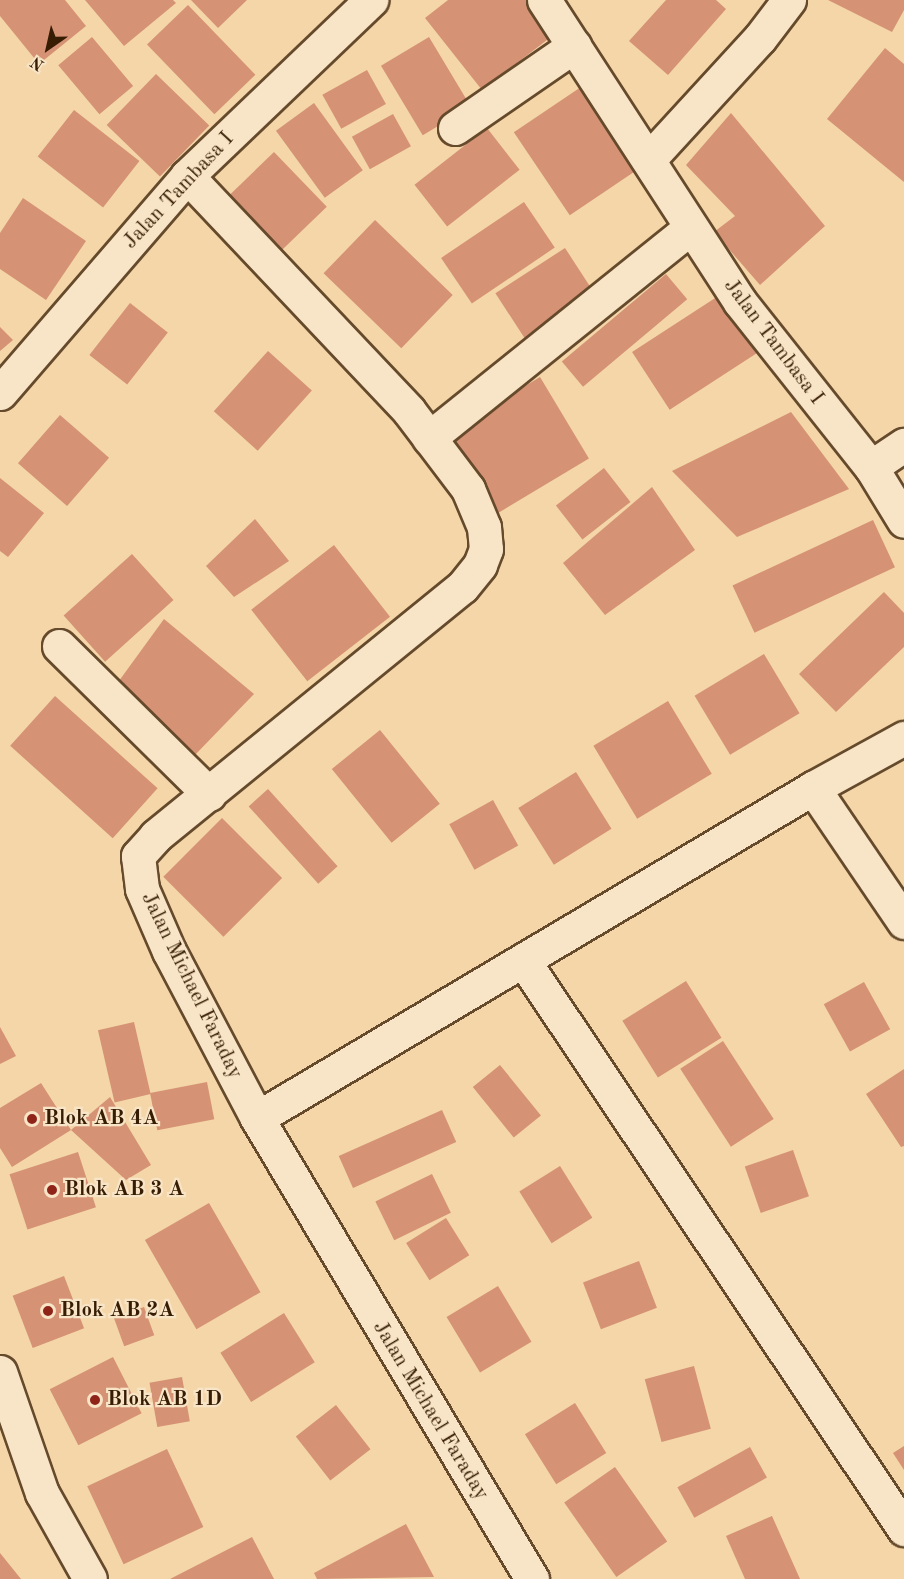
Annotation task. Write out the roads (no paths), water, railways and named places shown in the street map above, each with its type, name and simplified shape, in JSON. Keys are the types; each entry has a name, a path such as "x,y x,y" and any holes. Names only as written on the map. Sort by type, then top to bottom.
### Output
{"street":[{"name":"Jalan Tambasa I","path":"0,393 187,176 371,0"},
{"name":"Jalan Tambasa I","path":"544,0 740,302 871,467 904,521"},
{"path":"649,159 760,38 789,0"},
{"path":"455,128 574,46"},
{"name":"Jalan Michael Faraday","path":"187,176 409,411 468,489 484,527 486,549 480,565 462,587 209,794 138,856 141,889 169,951 257,1118 532,1579"},
{"path":"429,438 690,228"},
{"path":"871,467 904,445"},
{"path":"59,646 209,794"},
{"path":"257,1118 813,788 904,738"},
{"path":"813,788 904,922"},
{"path":"523,960 904,1529"},
{"path":"0,1372 42,1493 90,1579"}],"place":[{"name":"Blok AB 4A","path":"32,1119"},
{"name":"Blok AB 3 A","path":"52,1190"},
{"name":"Blok AB 2A","path":"48,1311"},
{"name":"Blok AB 1D","path":"95,1400"}]}
